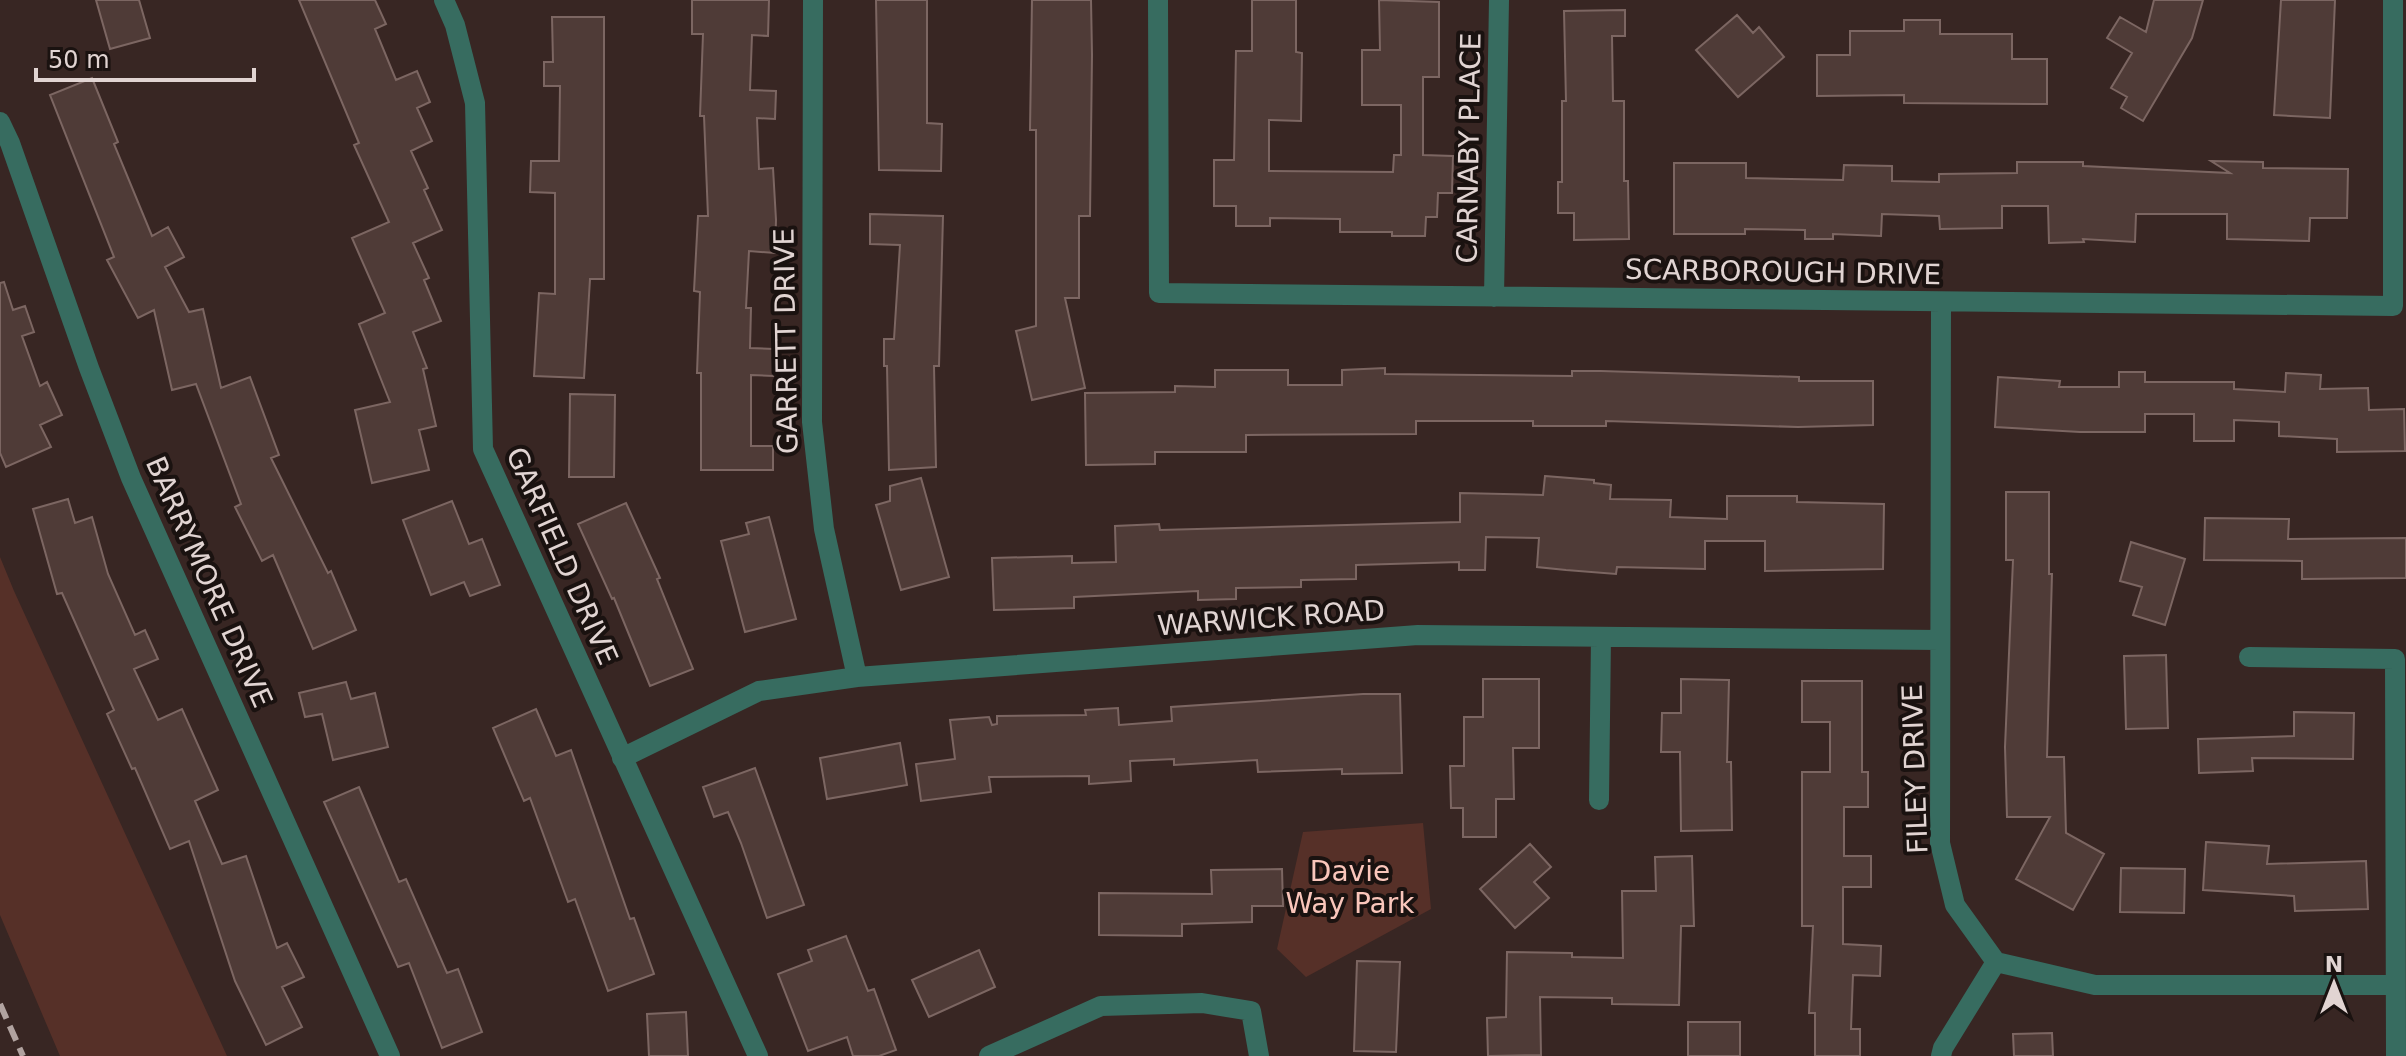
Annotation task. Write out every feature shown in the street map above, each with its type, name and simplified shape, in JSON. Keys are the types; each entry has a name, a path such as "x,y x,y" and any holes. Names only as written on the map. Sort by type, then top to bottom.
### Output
{"street":[{"name":"GARFIELD DRIVE","path":"444,0 455,25 475,103 483,449 758,1056"},
{"name":"GARRETT DRIVE","path":"813,0 812,422 824,529 857,677"},
{"name":"SCARBOROUGH DRIVE","path":"1158,0 1159,293 2393,306 2393,0"},
{"name":"CARNABY PLACE","path":"1494,297 1499,0"},
{"name":"BARRYMORE DRIVE","path":"0,122 131,478 390,1056"},
{"name":"FILEY DRIVE","path":"1941,302 1940,843 1955,905 1996,962"},
{"name":"WARWICK ROAD","path":"622,758 759,691 857,677 1418,635 1940,640"},
{"path":"1599,800 1601,637"},
{"path":"2249,657 2395,659 2396,1056"},
{"path":"1941,1056 1996,962 2095,985 2395,985"},
{"path":"989,1056 1101,1006 1202,1003 1251,1011 1259,1056"}],"green space":[{"path":"0,557 227,1056 60,1056 0,915"},
{"name":"Davie Way Park","path":"1423,823 1431,909 1306,977 1277,949 1303,832"}],"building":[{"path":"96,0 139,0 150,38 110,49"},
{"path":"299,0 375,0 386,24 375,29 396,80 417,71 430,102 417,108 432,141 411,151 442,230 413,243 429,278 424,280 441,321 413,332 427,368 423,369 436,426 419,430 429,470 372,483 355,410 390,402 359,324 385,313 352,238 389,222 354,145 359,143"},
{"path":"692,0 769,0 768,36 752,35 750,90 776,91 775,119 757,118 759,169 773,168 775,253 749,251 746,308 751,308 750,348 774,349 773,376 751,375 751,446 773,446 773,470 701,470 701,373 697,373 700,292 694,291 698,216 708,216 704,116 700,116 703,34 692,34"},
{"path":"876,0 927,0 927,123 942,124 941,171 879,170"},
{"path":"1032,0 1091,0 1092,55 1090,216 1079,216 1079,298 1065,298 1085,388 1032,400 1016,331 1036,326 1036,130 1030,130"},
{"path":"1252,0 1296,0 1296,52 1302,53 1301,121 1269,120 1269,171 1393,172 1394,155 1401,155 1401,105 1362,105 1362,50 1380,50 1379,0 1439,2 1439,77 1423,77 1423,155 1453,156 1452,193 1438,193 1437,217 1426,217 1425,236 1392,236 1392,232 1340,232 1340,219 1270,218 1270,226 1236,226 1236,206 1214,206 1214,160 1234,160 1236,51 1252,51"},
{"path":"2154,0 2203,0 2192,38 2143,121 2121,108 2127,97 2111,88 2132,53 2107,38 2120,17 2146,32"},
{"path":"2281,0 2335,0 2330,118 2274,115"},
{"path":"1625,10 1625,36 1612,36 1613,101 1624,101 1624,181 1628,181 1629,239 1574,240 1574,213 1558,213 1558,182 1562,182 1562,101 1566,101 1564,11"},
{"path":"1737,15 1753,33 1759,27 1784,57 1738,97 1696,50"},
{"path":"552,17 604,17 604,279 590,279 584,378 534,376 539,293 555,294 555,193 530,192 531,161 559,161 560,86 544,86 544,62 553,62"},
{"path":"1904,20 1940,20 1940,34 2012,34 2012,59 2047,59 2047,104 1904,103 1904,95 1817,96 1817,55 1850,55 1850,31 1904,31"},
{"path":"92,78 118,142 114,144 152,236 168,227 184,257 165,267 189,312 203,309 221,388 250,377 279,455 271,458 328,573 331,571 356,630 313,649 273,555 262,561 235,507 241,504 196,384 172,390 154,310 138,318 107,260 114,257 50,95"},
{"path":"2211,161 2263,162 2263,168 2348,169 2347,218 2310,218 2309,241 2227,239 2227,214 2136,214 2135,242 2083,239 2084,242 2049,243 2048,206 2002,206 2002,228 1940,229 1939,216 1882,214 1881,236 1833,234 1833,239 1805,239 1805,230 1745,229 1745,234 1674,234 1674,163 1746,163 1746,178 1843,180 1844,165 1892,166 1892,181 1939,182 1939,174 2017,173 2017,162 2083,162 2083,166 2230,173"},
{"path":"870,214 943,216 939,366 934,366 936,467 889,470 884,339 894,339 900,245 870,244"},
{"path":"4,282 13,310 25,306 34,332 22,336 40,386 47,382 62,415 40,425 51,447 6,467 0,453 0,283"},
{"path":"1385,368 1385,374 1572,376 1572,371 1601,371 1799,377 1799,381 1873,381 1873,425 1798,427 1606,421 1606,426 1533,426 1533,421 1416,421 1416,434 1246,435 1246,452 1155,452 1155,464 1086,465 1085,393 1175,392 1175,386 1215,387 1215,370 1288,370 1288,385 1342,385 1342,370"},
{"path":"2119,372 2145,372 2145,382 2234,382 2234,389 2285,392 2286,373 2321,375 2320,389 2368,388 2369,410 2404,409 2405,451 2337,452 2337,439 2279,436 2279,422 2234,420 2234,441 2194,441 2194,414 2145,414 2145,432 1995,427 1998,377 2060,381 2059,387 2119,387"},
{"path":"570,394 615,395 614,477 569,477"},
{"path":"1545,476 1594,480 1594,483 1611,485 1610,499 1671,500 1670,517 1727,519 1727,496 1797,496 1797,502 1884,504 1883,569 1765,571 1765,541 1705,541 1705,569 1617,567 1616,574 1566,570 1537,567 1539,538 1486,537 1485,570 1459,570 1459,562 1356,565 1356,579 1301,580 1301,587 1236,588 1236,599 1198,600 1198,591 1074,597 1074,608 994,610 992,558 1072,556 1072,563 1116,562 1115,526 1159,524 1160,530 1460,522 1460,493 1543,495"},
{"path":"921,478 949,577 901,590 876,505 890,501 890,486"},
{"path":"2006,492 2049,492 2049,574 2052,574 2047,757 2064,757 2066,833 2104,854 2073,910 2016,879 2050,817 2007,817 2005,747 2013,560 2006,560"},
{"path":"68,499 75,523 92,517 108,574 135,635 145,630 158,659 134,669 158,720 182,709 218,790 195,801 222,864 246,856 277,948 287,943 304,977 282,987 302,1027 266,1045 235,981 189,841 170,849 135,768 132,769 107,714 114,710 62,593 57,594 33,509"},
{"path":"452,501 469,544 482,539 500,585 470,596 464,582 431,595 403,520"},
{"path":"626,503 660,578 657,579 693,669 650,686 614,598 578,524"},
{"path":"769,517 796,619 745,632 721,541 749,534 746,523"},
{"path":"2205,518 2289,519 2288,539 2406,538 2406,578 2302,579 2302,561 2204,560"},
{"path":"2131,542 2185,559 2165,625 2133,615 2142,587 2120,581"},
{"path":"2166,655 2168,728 2126,729 2124,656"},
{"path":"1483,679 1539,679 1539,748 1513,748 1514,799 1496,799 1496,837 1463,837 1463,808 1451,808 1450,766 1464,766 1464,717 1483,717"},
{"path":"1681,679 1729,680 1727,762 1731,762 1732,830 1681,831 1680,752 1661,752 1662,713 1681,713"},
{"path":"1802,681 1862,681 1862,772 1868,772 1868,807 1844,807 1844,856 1871,856 1871,887 1843,887 1843,944 1881,946 1880,976 1853,975 1851,1029 1860,1029 1860,1056 1815,1056 1815,1013 1809,1013 1813,926 1802,926 1802,772 1830,772 1830,722 1802,722"},
{"path":"346,682 351,699 375,693 388,747 333,760 322,714 305,717 299,693"},
{"path":"1400,694 1402,773 1342,774 1342,769 1258,772 1257,760 1174,765 1174,759 1130,761 1131,781 1089,784 1089,776 989,777 991,792 921,801 916,764 955,759 950,720 989,717 992,725 997,724 997,716 1086,715 1085,710 1118,708 1119,725 1172,721 1171,707"},
{"path":"536,709 556,756 571,750 630,919 634,918 654,974 608,991 575,899 568,902 530,798 524,801 493,728"},
{"path":"2294,712 2354,713 2353,759 2252,758 2253,771 2199,773 2198,739 2294,736"},
{"path":"900,743 907,785 827,799 820,758"},
{"path":"755,768 804,905 767,918 728,812 714,817 703,787"},
{"path":"359,787 399,882 406,879 447,973 458,969 482,1032 442,1048 409,963 398,967 324,802"},
{"path":"2206,842 2269,846 2267,864 2366,861 2368,909 2295,911 2294,896 2203,890"},
{"path":"1530,844 1551,867 1534,882 1549,898 1515,928 1480,889"},
{"path":"1692,856 1694,926 1681,926 1679,1005 1612,1004 1612,998 1540,997 1541,1055 1488,1056 1487,1018 1506,1017 1507,952 1623,958 1622,891 1656,891 1655,857"},
{"path":"2121,868 2185,869 2184,913 2120,912"},
{"path":"1282,869 1283,906 1252,906 1252,922 1182,924 1182,936 1099,935 1099,893 1212,894 1211,870"},
{"path":"846,936 868,991 874,989 896,1050 879,1056 853,1056 847,1037 808,1051 778,974 812,961 808,950"},
{"path":"979,950 995,987 929,1017 912,980"},
{"path":"1357,961 1400,962 1396,1052 1354,1051"},
{"path":"686,1012 688,1056 649,1056 647,1014"},
{"path":"1688,1022 1740,1022 1740,1056 1688,1056"},
{"path":"2052,1033 2053,1056 2014,1056 2013,1034"}],"railway":[{"path":"0,1004 23,1056"}]}
